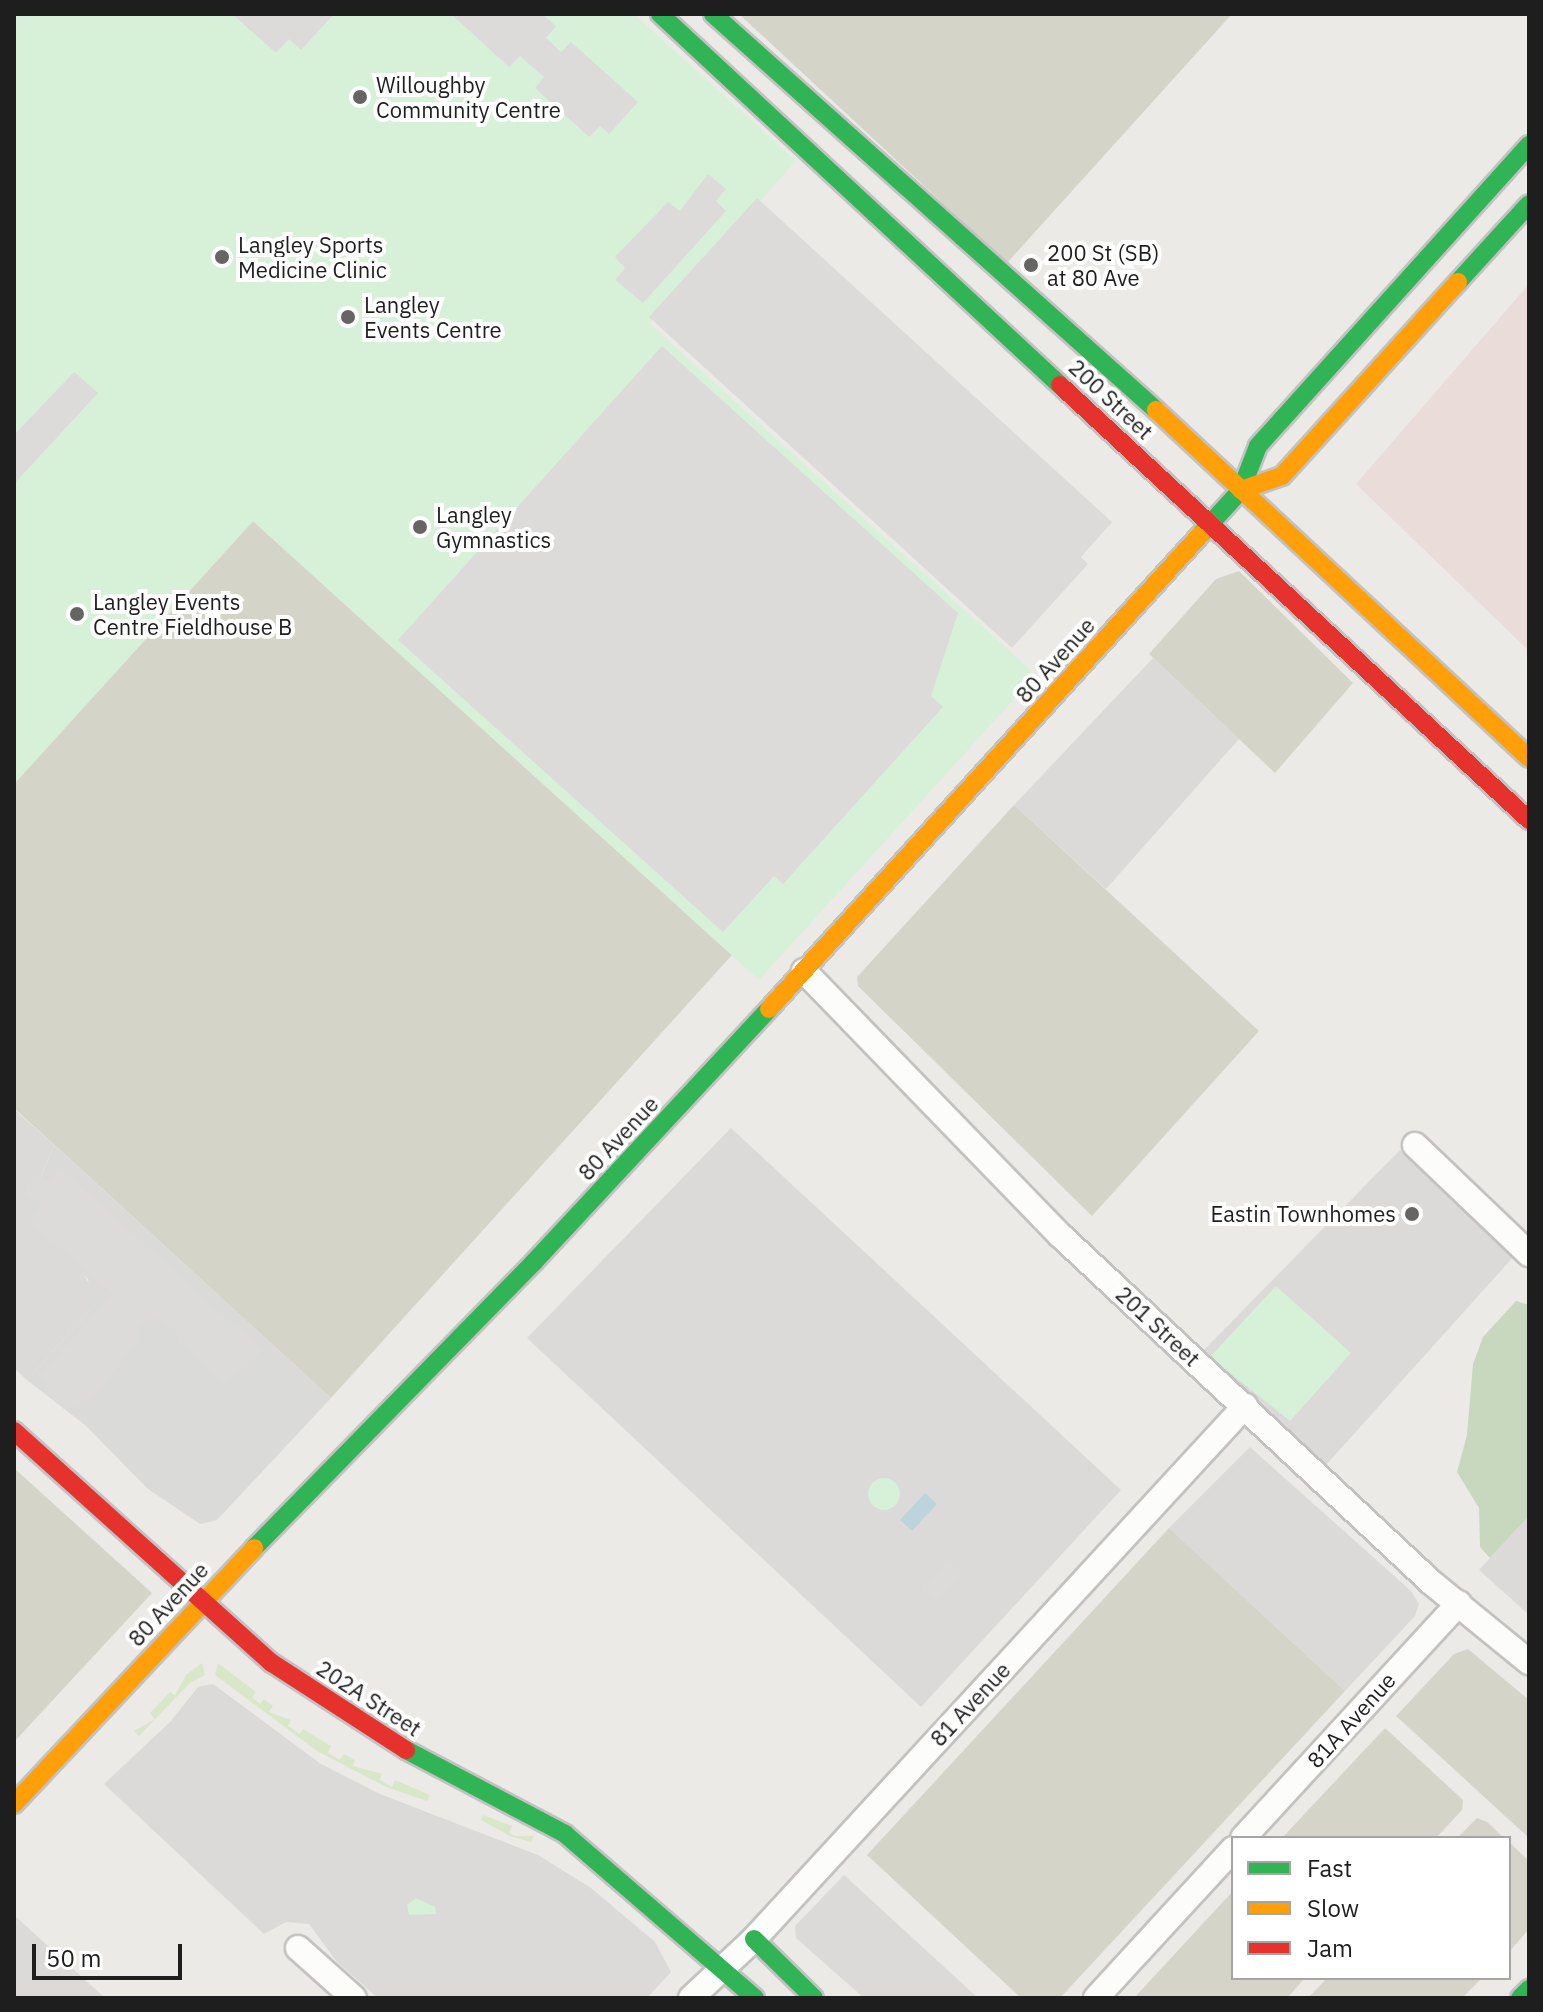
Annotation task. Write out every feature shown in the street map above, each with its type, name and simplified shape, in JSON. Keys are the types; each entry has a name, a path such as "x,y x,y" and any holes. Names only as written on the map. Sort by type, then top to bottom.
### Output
{"main road":[{"name":"200 Street","path":"660,14 1529,820"},
{"name":"200 Street","path":"713,14 1081,340 1529,758"},
{"name":"80 Avenue","path":"14,1804 202,1603 544,1252 804,971 1241,490 1258,446 1529,145"},
{"name":"80 Avenue","path":"1241,490 1282,476 1529,204"},
{"name":"202A Street","path":"14,1431 202,1603 328,1703 436,1768 565,1834 755,1998"},
{"path":"754,1939 814,1998"},
{"path":"1520,1998 1529,1989"}],"street":[{"name":"201 Street","path":"804,971 1061,1236 1459,1603 1529,1662"},
{"path":"1415,1145 1529,1254"},
{"name":"81 Avenue","path":"691,1998 754,1939 1245,1406"},
{"name":"81A Avenue","path":"1245,1836 1459,1603"},
{"path":"1096,1998 1231,1851"},
{"path":"298,1948 354,1998"}],"shaded area":[{"path":"232,14 334,14 301,50 289,39 276,53"},
{"path":"451,14 542,14 556,26 546,38 561,52 571,42 638,102 609,134 600,126 589,137 535,88 544,77 520,56 509,67"},
{"path":"739,14 1232,14 1007,263"},
{"path":"708,174 726,189 716,201 726,211 643,303 615,280 625,268 615,257 668,202 680,211"},
{"path":"757,198 1112,522 1081,557 1088,564 1012,648 649,317"},
{"path":"1529,284 1529,651 1356,484"},
{"path":"662,346 958,613 931,696 943,707 783,884 774,876 723,932 398,640"},
{"path":"74,372 98,393 14,484 14,435"},
{"path":"253,521 732,955 331,1398 14,1108 14,784"},
{"path":"1239,571 1353,683 1275,773 1149,654 1216,579"},
{"path":"1153,658 1239,739 1106,889 1014,805"},
{"path":"1014,805 1259,1031 1092,1216 858,986 857,977"},
{"path":"14,1109 54,1145 32,1197 92,1288 91,1309 27,1380 14,1368"},
{"path":"731,1128 1121,1490 921,1707 527,1338"},
{"path":"54,1145 331,1398 217,1520 200,1524 148,1489 85,1425 27,1380 91,1309 88,1279 23,1220"},
{"name":"Eastin Townhomes","path":"1400,1150 1516,1254 1326,1465 1201,1353"},
{"path":"62,1170 263,1351 224,1385 180,1343 178,1334 158,1316 152,1317 137,1327 137,1344 93,1396 64,1409 46,1391 48,1382 40,1375 112,1296 123,1303 31,1222 43,1205 24,1191 35,1175 49,1181"},
{"path":"1250,1447 1411,1591 1419,1604 1415,1616 1345,1691 1169,1528"},
{"path":"14,1468 152,1593 14,1742"},
{"path":"1529,1516 1529,1615 1479,1570"},
{"path":"1169,1528 1345,1691 1060,1998 1021,1998 867,1855"},
{"path":"948,1561 963,1575 936,1599 923,1588"},
{"path":"1468,1649 1529,1700 1529,1838 1396,1716 1454,1654"},
{"path":"213,1684 321,1764 380,1794 538,1855 591,1888 655,1942 671,1972 647,1998 378,1998 337,1962 309,1924 286,1922 264,1934 104,1784 170,1722 198,1687"},
{"path":"1385,1728 1463,1800 1462,1810 1438,1836 1284,1836"},
{"path":"1477,1818 1487,1822 1502,1836 1459,1836"},
{"path":"1511,1844 1529,1861 1529,1929 1511,1950"},
{"path":"844,1875 978,1998 864,1998 796,1938 795,1926"},
{"path":"1231,1893 1231,1980 1303,1980 1287,1998 1134,1998"},
{"path":"14,1915 105,1998 14,1998"},
{"path":"1325,1980 1480,1980 1462,1998 1308,1998"}],"green space":[{"path":"14,14 634,14 796,161 650,324 1036,675 759,980 253,521 14,784"},
{"path":"1276,1286 1351,1353 1290,1421 1210,1357"},
{"path":"1516,1301 1529,1305 1529,1516 1490,1558 1480,1547 1479,1508 1457,1472 1467,1435 1473,1364 1483,1337"},
{"path":"884,1478 895,1483 900,1494 895,1505 884,1510 873,1505 868,1494 873,1483"},
{"path":"202,1663 205,1675 190,1683 139,1736 134,1731 155,1719 150,1713 170,1692 175,1695 186,1675"},
{"path":"218,1663 256,1692 252,1697 260,1704 264,1699 273,1706 269,1712 291,1720 288,1726 300,1734 303,1729 331,1746 328,1753 340,1760 344,1754 355,1760 353,1766 382,1774 380,1780 392,1787 395,1780 430,1795 427,1801 386,1787 317,1751 215,1675"},
{"path":"483,1815 512,1826 509,1833 515,1836 534,1836 531,1842 510,1836 481,1820"},
{"path":"416,1898 435,1907 436,1914 409,1915 407,1905"}],"water":[{"path":"925,1493 937,1504 912,1531 900,1520"}],"traffic: fast":[{"path":"660,14 1060,385"},
{"path":"713,14 1156,410"},
{"path":"1201,534 1241,490 1258,446 1529,145"},
{"path":"1458,282 1529,204"},
{"path":"254,1548 534,1262 769,1009"},
{"path":"406,1750 565,1834 755,1998"},
{"path":"754,1939 814,1998"},
{"path":"1520,1998 1529,1989"}],"traffic: slow":[{"path":"1241,490 1282,476 1458,282"},
{"path":"1156,410 1529,758"},
{"path":"769,1009 1201,534"},
{"path":"14,1804 254,1548"}],"traffic: jam":[{"path":"1060,385 1529,820"},
{"path":"14,1431 272,1663 406,1750"}],"place":[{"name":"Willoughby Community Centre","path":"360,97"},
{"name":"Langley Sports Medicine Clinic","path":"222,257"},
{"name":"200 St (SB) at 80 Ave","path":"1031,265"},
{"name":"Langley Events Centre","path":"348,317"},
{"name":"Langley Gymnastics","path":"420,527"},
{"name":"Langley Events Centre Fieldhouse B","path":"77,614"},
{"name":"Eastin Townhomes","path":"1412,1214"}]}
